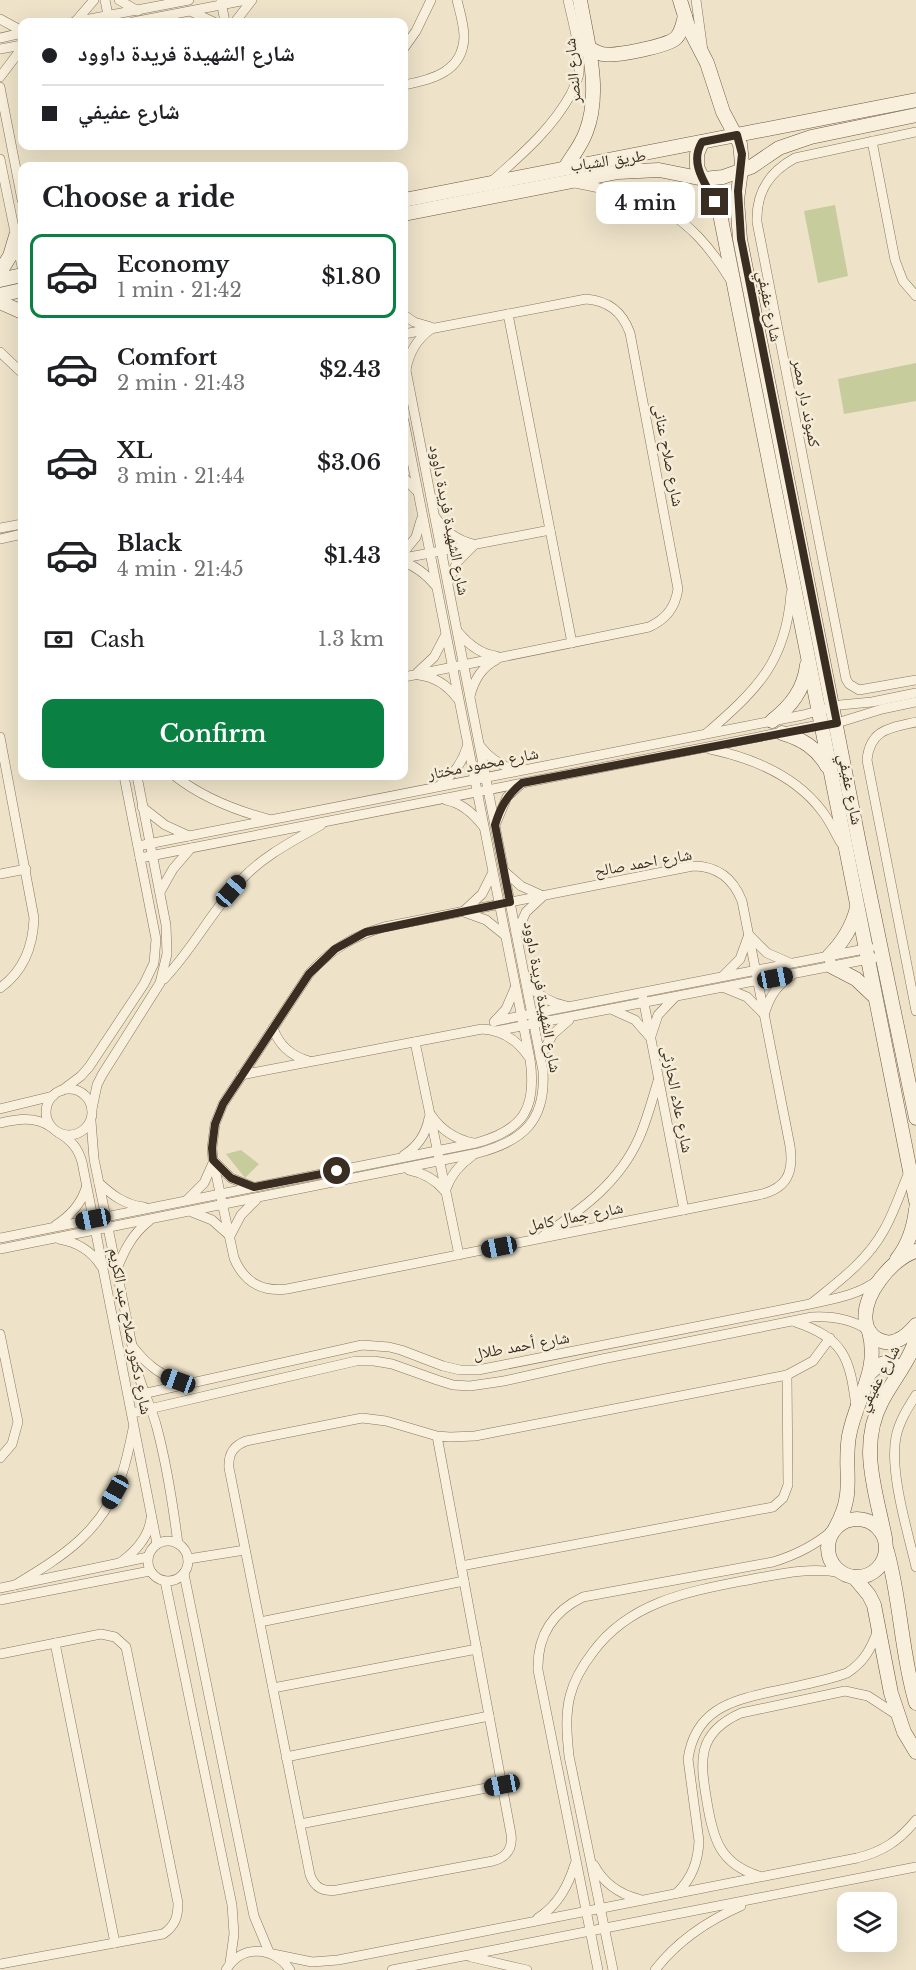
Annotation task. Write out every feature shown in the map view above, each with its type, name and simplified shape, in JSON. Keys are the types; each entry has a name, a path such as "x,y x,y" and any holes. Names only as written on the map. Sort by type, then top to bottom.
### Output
{"street":[{"path":"78,18 94,0"},
{"path":"105,0 109,18"},
{"path":"119,0 138,11"},
{"path":"115,18 189,0"},
{"path":"154,18 222,2 246,0"},
{"path":"238,18 252,0"},
{"path":"408,42 431,0"},
{"path":"408,85 434,79 456,63 462,50 464,37 457,0"},
{"path":"491,183 547,130 578,81 582,44 568,0"},
{"name":"شارع النصر","path":"566,175 590,121 594,93 582,44 580,0"},
{"path":"680,0 703,53 720,106 737,135"},
{"path":"696,0 703,53"},
{"path":"222,2 224,18"},
{"path":"190,11 206,18"},
{"path":"582,44 610,55 665,44 672,41 680,32 685,16"},
{"path":"0,19 18,30"},
{"path":"0,38 18,33"},
{"path":"0,49 18,47"},
{"path":"0,77 18,52"},
{"path":"0,87 18,179"},
{"name":"طريق الشباب","path":"408,213 702,142 916,100"},
{"name":"طريق الشباب","path":"408,199 491,183 566,175 646,170 673,172 704,179 723,177 740,173 779,148 811,137 916,115"},
{"name":"كمبوند دار مصر","path":"916,132 809,154 783,164 769,178 759,195 756,208 846,679 853,688 859,690 916,680"},
{"name":"شارع عفيفي","path":"737,135 742,154 738,208 742,248 773,440 792,582 916,1201"},
{"path":"872,141 895,260 903,281 916,296"},
{"name":"شارع عفيفي","path":"702,142 696,154 696,161 720,214 734,285 773,440 834,706 916,1118"},
{"path":"13,153 18,162"},
{"path":"0,159 18,246"},
{"path":"566,175 630,195 668,212 702,239 717,256 734,285"},
{"path":"720,214 722,207 727,204 733,204 738,208"},
{"path":"0,272 10,256 16,236"},
{"path":"0,280 18,276"},
{"path":"0,295 18,291"},
{"name":"شارع صلاح عنانى","path":"408,333 586,299 605,303 614,308 626,323 636,366 677,579 676,599 666,616 649,627 409,676"},
{"path":"0,302 18,310"},
{"path":"508,314 572,643"},
{"path":"408,318 433,328"},
{"path":"408,361 417,342 433,328"},
{"path":"0,352 18,370"},
{"name":"شارع الشهيدة فريدة داوود","path":"0,1238 437,1151 498,1148 519,1136 535,1118 543,1095 544,1083 540,1057 408,383"},
{"path":"408,448 420,446"},
{"path":"408,459 423,456"},
{"name":"شارع الشهيدة فريدة داوود","path":"0,1249 440,1162 477,1148 503,1134 522,1118 528,1107 532,1095 532,1071 524,1026 430,553 408,462"},
{"path":"408,482 417,492"},
{"path":"434,513 446,531 454,538 475,544"},
{"path":"408,547 416,537 422,515"},
{"path":"0,528 18,525"},
{"path":"408,559 550,530"},
{"path":"0,539 18,535"},
{"path":"448,585 457,562 475,544"},
{"path":"408,562 428,576 436,587"},
{"path":"705,734 745,699 759,684 770,666 786,628 792,582"},
{"path":"457,631 471,646 490,655 501,657"},
{"path":"409,676 434,657 446,633"},
{"path":"470,698 472,687 483,669 501,657"},
{"path":"772,721 789,706 801,688 808,660"},
{"path":"409,676 435,679 444,684 459,700"},
{"name":"شارع محمود مختار","path":"140,858 782,733 820,718 834,706 879,701 916,693"},
{"name":"شارع محمود مختار","path":"138,846 772,721 820,718 837,723 882,709 916,702"},
{"path":"916,723 886,729 878,734 868,751 867,760 916,1011"},
{"path":"782,733 806,742 820,755 830,772"},
{"path":"0,737 26,869 33,910 34,934 24,963 0,988"},
{"path":"479,743 500,764 518,771"},
{"path":"437,787 454,773 468,744"},
{"path":"704,747 752,761 791,781 823,812 846,852"},
{"path":"55,1130 46,1115 46,1108 57,1093 81,1076 97,1058 144,984 154,963 156,939 125,780"},
{"path":"138,780 168,939 165,969 160,983"},
{"path":"181,780 222,804 270,820"},
{"path":"495,825 507,797 522,783"},
{"path":"441,799 466,808 484,828"},
{"path":"142,807 165,825 189,836"},
{"path":"0,1123 29,1119 45,1123 66,1135 81,1132 91,1121 97,1085 102,1075 160,983 182,958 231,891 252,869 276,850 328,821"},
{"path":"160,892 173,869 191,848"},
{"name":"شارع احمد صالح","path":"213,1160 212,1142 215,1124 223,1104 309,974 335,949 350,939 384,927 702,866 720,872 734,884 742,901 756,970"},
{"path":"0,874 26,869"},
{"path":"504,870 521,886 543,896 526,912 516,934"},
{"path":"493,872 482,894 463,912 486,920 506,936"},
{"path":"241,1076 482,1029 522,1016 533,1019 573,1017 793,974 830,961 850,928 857,906"},
{"path":"749,934 767,953 791,963"},
{"path":"722,977 740,959 749,934"},
{"path":"495,1026 524,1026 533,1019 572,1007 791,963 830,961 882,951"},
{"path":"830,961 856,978 876,998"},
{"name":"شارع جمال كامل","path":"213,1160 238,1268 245,1277 264,1288 276,1290 766,1194 778,1188 790,1172 792,1160 756,970"},
{"path":"724,988 747,997 764,1014 774,991 782,981 793,974"},
{"path":"526,983 551,1002 572,1007"},
{"path":"495,1026 506,1009 516,986"},
{"name":"شارع علاء الحارثى","path":"642,993 684,1210"},
{"path":"651,1038 658,1015 675,997"},
{"path":"613,1010 635,1020 651,1038"},
{"path":"540,1057 553,1034 573,1017"},
{"path":"495,1026 512,1039 530,1059"},
{"path":"273,1028 276,1038 291,1054 312,1062"},
{"path":"415,1042 459,1255"},
{"path":"539,1239 584,1208 616,1176 639,1137 658,1079"},
{"path":"0,1109 68,1089 81,1092 90,1102 92,1109"},
{"path":"429,1113 453,1137 477,1148 454,1173 446,1192"},
{"path":"399,1158 417,1144 424,1135 429,1113"},
{"name":"شارع دكتور صلاح عبد الكريم","path":"91,1121 92,1149 116,1271 144,1394 161,1446 178,1544"},
{"name":"شارع دكتور صلاح عبد الكريم","path":"55,1130 66,1137 76,1148 82,1162 157,1544"},
{"path":"187,1200 204,1183 213,1160 231,1178 254,1187"},
{"path":"810,1304 845,1277 873,1248 893,1213 911,1167"},
{"path":"400,1170 421,1173 430,1177 446,1192"},
{"path":"98,1183 127,1203 149,1208"},
{"path":"51,1227 78,1205 87,1185"},
{"path":"189,1212 212,1220 230,1236 240,1215 258,1198"},
{"path":"886,1272 902,1253 910,1238 916,1209"},
{"path":"116,1271 126,1246 133,1236 152,1219"},
{"path":"53,1238 66,1240 88,1251 103,1269"},
{"path":"886,1272 909,1253 916,1251"},
{"name":"شارع عفيفي","path":"835,1528 846,1506 848,1494 849,1438 870,1373 873,1346 866,1324 867,1310 875,1287 886,1272"},
{"name":"شارع أحمد طلال","path":"129,1397 362,1346 389,1347 460,1370 497,1367 846,1296 872,1284 886,1272"},
{"path":"810,1304 836,1304 839,1308 838,1312 832,1317"},
{"name":"شارع أحمد طلال","path":"132,1413 356,1361 392,1364 445,1383 470,1386 495,1383 812,1317 832,1317 858,1324 868,1331"},
{"path":"792,1321 817,1330 830,1338 845,1355 850,1366 857,1408"},
{"path":"868,1331 879,1340 891,1342 898,1340 916,1326"},
{"path":"0,1334 18,1422 12,1444 0,1458"},
{"path":"437,1436 512,1842 506,1855 493,1862 337,1890 322,1890 316,1887 310,1875 286,1757 229,1461 234,1448 240,1444 363,1418 386,1421 437,1436 475,1436 787,1375 813,1361 830,1338"},
{"name":"شارع عفيفي","path":"916,1339 875,1415 869,1444 870,1471 896,1583 910,1684 916,1703"},
{"path":"132,1345 152,1367 164,1376 194,1383"},
{"path":"599,1346 602,1359"},
{"path":"870,1373 880,1363 886,1362 897,1366 900,1371"},
{"path":"462,1566 772,1507 783,1498 788,1485 787,1375"},
{"path":"916,1395 898,1428 894,1459 916,1567"},
{"path":"15,1585 65,1554 94,1526 123,1474 134,1423"},
{"path":"118,1564 138,1547 145,1537 150,1526 152,1512"},
{"path":"598,1970 538,1670 540,1644 551,1620 571,1603 583,1597 787,1558 812,1546 847,1520 860,1518 867,1520 878,1527 886,1544 883,1563 867,1575 806,1570 686,1593 646,1607 629,1617 598,1644 586,1660 576,1678 570,1696 567,1716 569,1756 613,1970"},
{"path":"835,1528 828,1542 829,1556 832,1563 869,1595 874,1605 885,1671 897,1715 915,1753"},
{"path":"168,1541 178,1544 185,1550 188,1559 188,1567 184,1574 177,1579 165,1581 155,1577 150,1571 148,1557 151,1550 157,1544 168,1541"},
{"path":"188,1559 246,1550"},
{"path":"0,1588 148,1557"},
{"path":"0,1600 150,1571"},
{"path":"184,1574 251,1902 259,1929 271,1953 285,1963 290,1970"},
{"path":"165,1581 232,1905 234,1934 227,1968"},
{"path":"260,1622 464,1581"},
{"path":"677,1893 692,1875 699,1853 688,1759 699,1728 714,1712 734,1701 847,1673 858,1666 866,1656 879,1627"},
{"path":"0,1651 100,1634 108,1634 121,1641 126,1647 178,1902 174,1925 163,1934 0,1964"},
{"path":"55,1643 115,1943"},
{"path":"273,1688 477,1649"},
{"path":"762,1877 744,1870 728,1859 714,1838 701,1765 705,1747 716,1730 741,1713 845,1691 868,1696 897,1715"},
{"path":"286,1757 489,1716"},
{"path":"300,1824 502,1785"},
{"path":"227,1968 241,1954 248,1952 271,1953 299,1960 325,1962 872,1854 898,1840 916,1820"},
{"path":"590,1859 597,1872 612,1886 630,1897 644,1900"},
{"path":"534,1921 556,1902 568,1883 576,1862"},
{"path":"392,1970 916,1867"},
{"path":"655,1970 681,1942 706,1923 758,1899"},
{"path":"232,1905 236,1910 243,1911 251,1902"},
{"path":"465,1956 527,1970"}],"green space":[{"path":"835,205 848,276 818,283 804,211"},
{"path":"916,363 916,401 844,414 838,379"},
{"path":"241,1150 259,1164 245,1178 226,1154"}],"route":[{"path":"337,1171 254,1187 231,1178 221,1170 213,1160 212,1148 215,1124 223,1104 309,974 321,960 350,939 366,932 510,902 495,825 507,797 522,783 837,723 738,224 738,191 742,154 737,135 702,142 696,154 697,167 715,202"}]}
